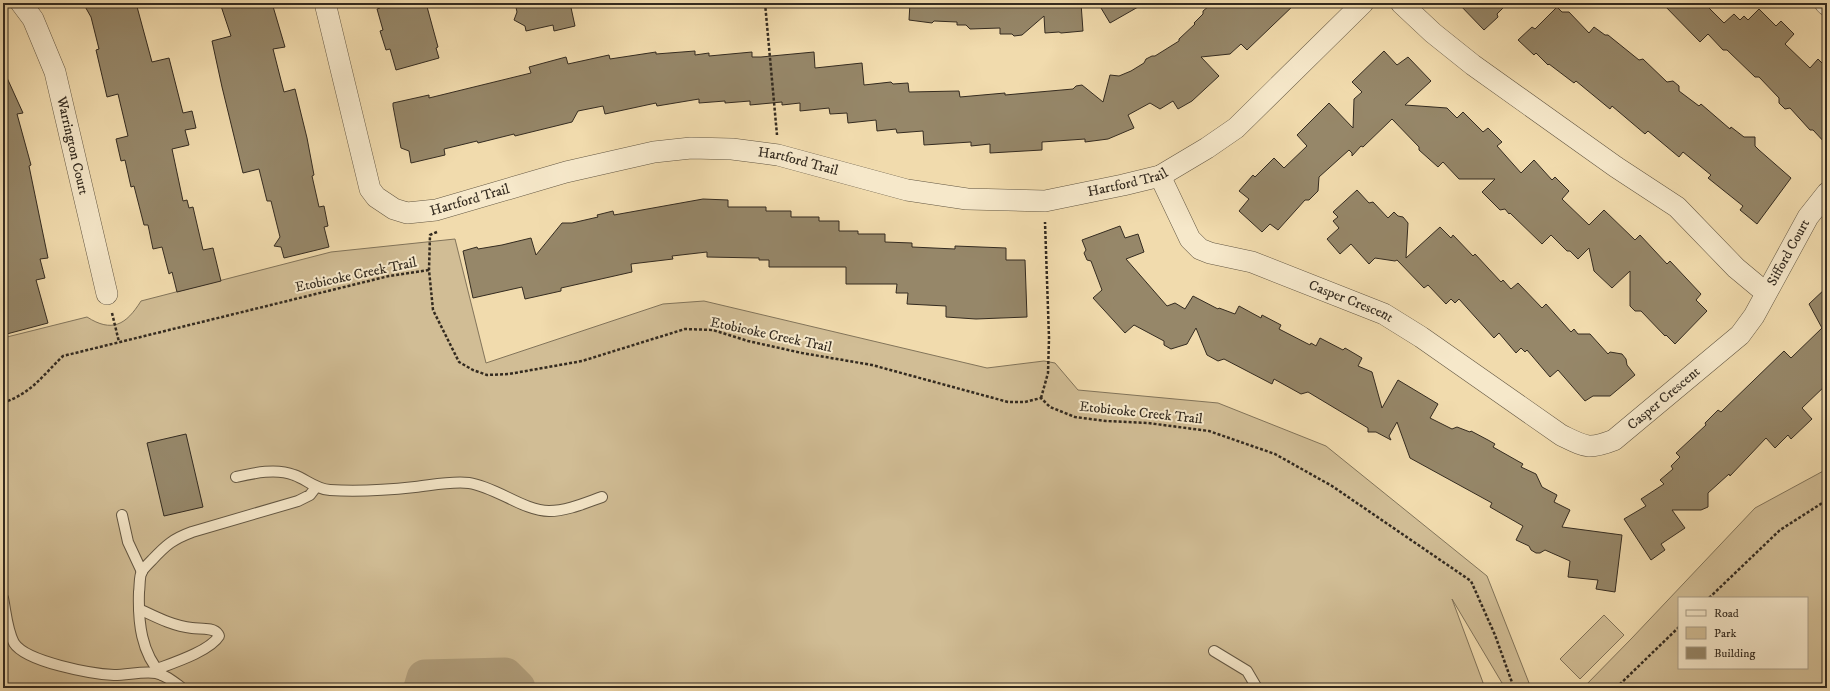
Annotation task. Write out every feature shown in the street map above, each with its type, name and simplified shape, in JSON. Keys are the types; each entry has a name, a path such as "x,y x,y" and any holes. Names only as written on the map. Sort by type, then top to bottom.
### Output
{"street":[{"name":"Warrington Court","path":"21,3 33,19 55,72 107,294"},
{"name":"Hartford Trail","path":"325,3 370,188 376,197 394,209 406,213 436,210 566,172 654,152 691,148 725,148 778,155 915,191 967,199 1045,201 1124,185 1160,176 1207,148 1236,128 1363,3"},
{"path":"1401,3 1433,33 1473,65 1616,167 1677,207 1736,268 1766,293"},
{"name":"Casper Crescent","path":"1160,176 1190,239 1200,249 1210,254 1252,262 1384,314 1421,337 1561,435 1586,446 1594,447 1614,440 1740,335 1754,316 1766,293"},
{"name":"Sifford Court","path":"1766,293 1808,217 1827,193"}],"lane":[{"path":"236,477 263,472 283,472 295,475 316,487 328,490 378,490 444,483 469,483 487,488 537,509 550,511 563,510 602,497"},
{"path":"142,572 166,545 175,538 298,501 310,495 316,487"},
{"path":"122,515 128,542 142,572 139,609 140,629 148,656 160,672 182,688"},
{"path":"3,598 12,638 15,644 24,652 59,665 90,673 121,675 160,672 197,652 219,636 212,630 187,628 139,609"},
{"path":"1214,651 1247,671 1257,688"}],"path":[{"path":"765,3 778,155"},
{"path":"1041,398 1048,373 1049,338 1045,201"},
{"path":"429,270 430,235 438,232 436,210"},
{"name":"Etobicoke Creek Trail","path":"3,403 18,397 34,386 63,356 389,276 429,270 433,310 459,362 473,370 487,375 509,374 582,361 686,329 713,330 748,341 802,353 872,365 1008,402 1025,402 1041,398 1050,406 1075,417 1106,421 1148,422 1209,431 1275,454 1332,486 1471,581 1495,635 1514,688"},
{"path":"107,294 119,342"},
{"path":"1710,597 1780,530 1827,500"},
{"path":"1616,688 1678,628"}],"green space":[{"path":"455,239 486,363 663,304 704,301 987,368 1044,361 1055,363 1078,390 1218,403 1326,446 1487,576 1531,688 1505,688 1452,599 1485,688 3,688 3,338 87,317 104,325 118,324 130,316 141,301 331,252"},
{"path":"1827,469 1827,688 1583,688 1755,508"},
{"path":"1604,615 1624,635 1580,679 1560,659"}],"building":[{"path":"83,3 136,3 152,62 169,58 183,113 192,111 196,128 185,130 189,145 172,149 183,201 187,200 189,208 193,207 203,250 213,248 221,281 177,292 172,272 169,274 162,247 153,249 148,225 144,225 134,186 131,187 125,160 121,161 116,139 128,136 118,94 107,97 96,50 99,49 91,17"},
{"path":"220,3 272,3 285,47 273,49 284,92 295,89 307,138 314,175 312,176 319,207 324,206 328,226 324,227 329,247 284,258 281,247 274,246 280,237 271,201 267,201 259,169 243,173 222,87 212,41 231,36"},
{"path":"378,3 426,3 438,47 436,48 439,58 396,70 390,49 386,50 380,31 383,30 377,9 380,8"},
{"path":"515,3 570,3 575,26 554,31 553,25 526,31 525,26 514,20 517,12"},
{"path":"910,3 1081,3 1083,31 1045,33 1044,16 1022,35 1014,36 1012,34 1000,34 1000,28 970,29 966,25 957,25 957,22 934,21 932,23 909,20"},
{"path":"1098,3 1145,3 1110,23"},
{"path":"1232,3 1296,3 1247,50 1241,44 1230,54 1201,57 1219,76 1192,101 1178,109 1173,101 1160,109 1150,103 1128,115 1134,128 1108,139 1085,142 1085,139 1042,142 1042,150 990,153 990,144 971,146 971,142 924,145 923,131 897,133 896,129 877,131 876,120 848,123 847,113 830,114 829,108 800,111 800,103 782,105 782,102 750,105 750,101 725,103 725,101 699,103 699,99 657,106 656,103 605,114 603,106 578,111 572,122 515,136 514,134 478,143 477,141 444,149 445,155 411,163 409,151 401,148 393,106 393,103 429,95 429,98 531,73 529,67 566,57 568,64 609,55 610,59 656,52 656,54 695,51 695,55 709,53 709,56 752,52 752,57 814,52 815,68 862,63 864,85 891,82 893,84 908,83 909,92 959,91 960,97 1073,89 1076,86 1082,85 1103,102 1110,75 1119,76 1131,71 1144,63 1146,59 1155,56 1179,41 1179,39 1203,14 1203,11 1209,6"},
{"path":"1458,3 1508,3 1497,14 1498,17 1484,30"},
{"path":"1662,3 1704,3 1724,23 1734,14 1740,20 1744,16 1748,20 1759,9 1776,26 1781,21 1794,34 1785,44 1810,68 1818,59 1827,68 1827,145 1813,130 1810,130 1790,108 1785,109 1779,103 1779,98 1759,77 1755,77 1727,50 1723,50 1708,34 1700,42"},
{"path":"1557,7 1562,12 1569,12 1589,33 1594,27 1605,35 1608,35 1639,60 1643,59 1667,82 1673,81 1679,86 1679,91 1699,106 1701,104 1730,129 1731,127 1744,137 1755,137 1755,146 1791,178 1757,224 1740,210 1743,206 1708,178 1711,175 1683,152 1679,157 1648,131 1645,134 1612,106 1610,109 1576,81 1574,83 1549,64 1548,65 1536,53 1534,55 1518,40 1532,27 1535,29"},
{"path":"1384,51 1397,65 1408,57 1431,81 1405,105 1447,108 1457,118 1463,112 1483,132 1488,128 1502,142 1497,146 1521,173 1534,160 1552,180 1555,177 1569,191 1562,199 1589,225 1604,210 1635,240 1640,235 1667,264 1670,261 1701,294 1696,300 1707,311 1675,344 1666,335 1665,336 1641,311 1635,311 1630,306 1630,271 1612,288 1594,271 1589,248 1578,259 1570,251 1567,251 1551,235 1542,244 1510,213 1509,214 1505,209 1500,210 1482,192 1495,179 1459,179 1443,162 1438,167 1419,150 1419,147 1392,119 1363,147 1361,146 1352,156 1352,153 1349,150 1319,177 1318,191 1309,200 1305,200 1278,230 1270,224 1262,232 1239,211 1249,199 1239,191 1253,175 1255,177 1274,158 1284,168 1307,146 1297,135 1329,103 1353,128 1354,99 1362,92 1352,82"},
{"path":"3,69 23,113 17,114 31,165 29,166 48,258 40,259 45,278 36,280 48,323 3,335"},
{"path":"1357,190 1369,203 1373,202 1388,218 1394,212 1398,216 1403,217 1408,223 1406,258 1440,227 1451,238 1453,235 1473,256 1475,254 1501,282 1503,280 1511,289 1518,283 1542,308 1546,304 1571,332 1574,329 1578,334 1590,334 1608,354 1610,352 1622,354 1626,359 1627,365 1635,375 1610,396 1593,396 1585,401 1558,370 1550,377 1527,350 1525,352 1521,348 1516,353 1499,333 1494,338 1459,299 1455,303 1451,299 1446,304 1428,285 1424,288 1397,260 1375,258 1369,264 1351,244 1340,254 1327,239 1339,228 1333,221 1338,217 1333,212"},
{"path":"703,199 728,200 728,207 766,207 766,211 791,211 791,217 819,217 819,221 839,221 839,231 858,231 858,234 885,234 885,242 912,243 912,247 955,249 955,246 1006,248 1006,260 1025,260 1027,317 976,319 946,317 946,306 907,304 908,293 896,293 897,284 846,284 846,267 769,267 769,260 759,260 759,258 707,257 707,252 672,256 673,259 631,264 632,272 561,288 561,291 525,299 522,287 473,298 463,251 477,247 478,249 502,245 531,238 536,255 562,223 572,223 598,217 597,215 613,211 614,215"},
{"path":"1120,226 1125,238 1138,234 1144,252 1126,259 1167,306 1175,303 1185,309 1193,296 1218,309 1219,308 1235,314 1239,306 1261,318 1262,315 1281,325 1279,329 1310,345 1311,343 1316,346 1320,338 1343,350 1345,348 1362,358 1358,366 1372,372 1382,408 1398,380 1438,404 1430,418 1452,429 1457,427 1470,432 1471,431 1495,444 1493,447 1523,464 1521,467 1536,474 1542,487 1557,495 1554,502 1570,510 1562,527 1622,535 1615,592 1596,589 1598,580 1568,577 1570,561 1545,550 1540,553 1536,553 1531,550 1529,546 1516,540 1523,526 1490,507 1492,503 1410,458 1397,422 1389,436 1391,440 1376,432 1368,432 1368,428 1308,392 1301,394 1274,379 1272,384 1224,359 1218,361 1207,355 1196,328 1187,344 1171,349 1164,345 1164,341 1134,325 1125,333 1093,298 1102,290 1091,261 1087,260 1084,253 1086,250 1082,240"},
{"path":"1827,287 1827,384 1802,408 1812,419 1791,439 1788,435 1775,448 1766,438 1730,476 1729,474 1708,493 1708,507 1701,510 1672,510 1685,528 1661,544 1665,550 1651,560 1624,519 1646,506 1641,499 1664,484 1660,480 1673,469 1671,466 1680,457 1676,453 1706,425 1705,423 1718,410 1721,412 1784,351 1791,358 1822,328 1809,304"},
{"path":"186,434 203,507 164,516 147,443"}],"waterway":[{"path":"422,688 425,678 505,676 517,688"}]}
